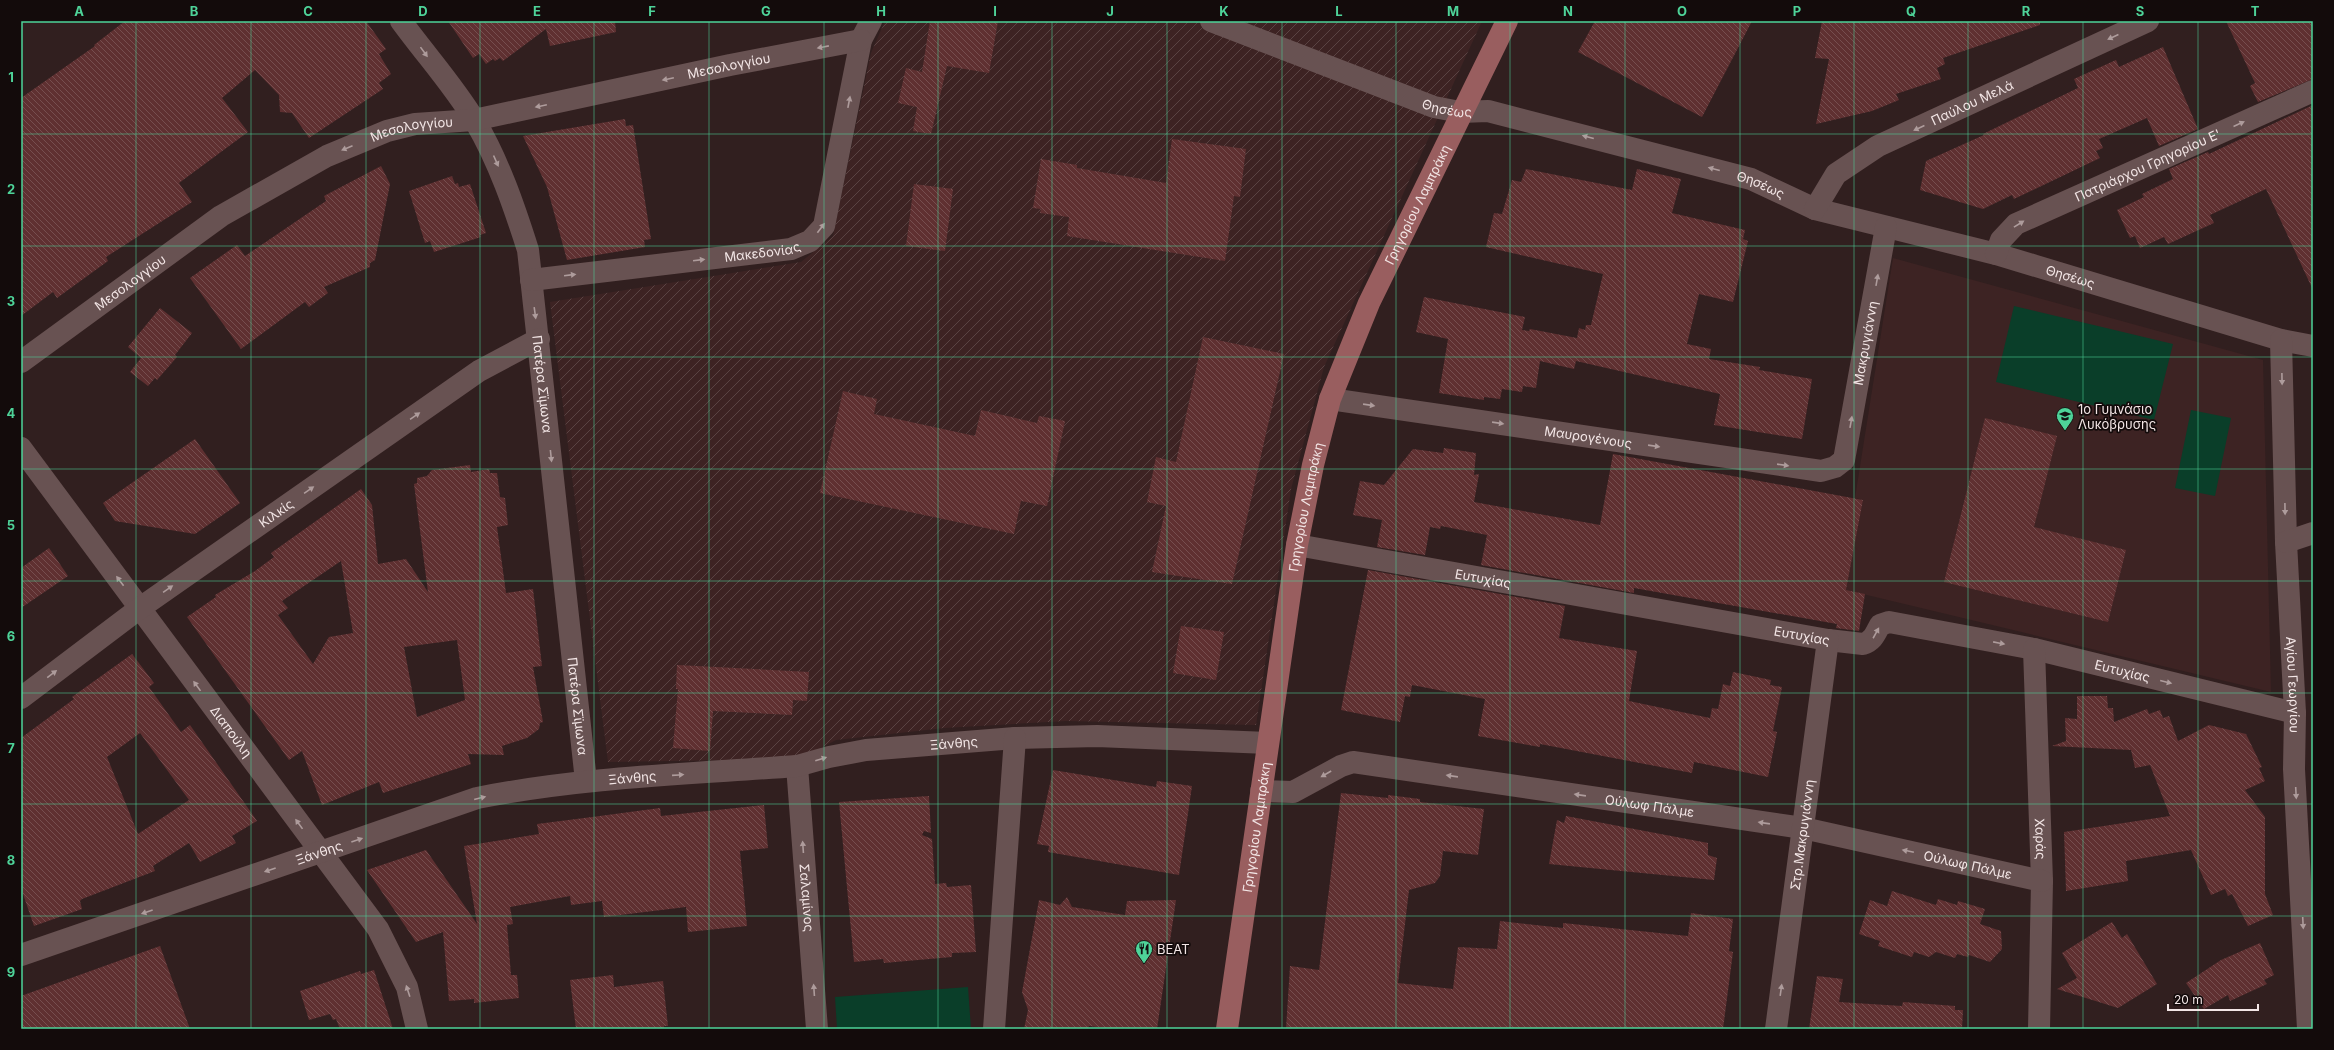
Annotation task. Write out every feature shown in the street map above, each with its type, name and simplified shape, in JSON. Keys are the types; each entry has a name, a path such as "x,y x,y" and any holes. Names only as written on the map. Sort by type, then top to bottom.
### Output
{"main road":[{"name":"Γρηγορίου Λαμπράκη","path":"1227,1029 1296,546 1313,465 1330,399 1369,303 1460,112 1507,21"}],"street":[{"name":"Πατέρα Σϊμωνα","path":"401,21 474,120 493,156 511,198 528,250 539,339 586,781"},
{"name":"Θησέως","path":"1211,21 1434,108 1460,112 1488,111 1751,179 1815,209 1996,254 2282,340 2313,346"},
{"name":"Παύλου Μελά","path":"1815,209 1836,174 1878,146 2148,21"},
{"name":"Μεσολογγίου","path":"21,362 221,216 327,156 387,131 415,124 474,120 722,67 866,30"},
{"name":"Μακεδονίας","path":"531,280 791,249 810,241 824,226 866,30"},
{"name":"Πατριάρχου Γρηγορίου Ε'","path":"1996,254 2001,240 2016,224 2313,91"},
{"name":"Μακρυγιάννη","path":"1844,460 1886,227"},
{"name":"Κιλκίς","path":"21,698 140,608 479,371 539,339"},
{"name":"Αγίου Γεωργίου","path":"2282,340 2286,542 2295,713 2304,765 2310,1016"},
{"name":"Μαυρογένους","path":"1330,399 1821,471 1835,467 1844,460"},
{"name":"Διαπούλη","path":"21,448 378,929 408,987 417,1029"},
{"path":"2286,542 2313,533"},
{"name":"Ευτυχίας","path":"1296,546 1828,640 1867,643 1872,639 1880,625 1889,622 2034,649 2295,713"},
{"name":"Στρ.Μακρυγιάννη","path":"1776,1029 1828,640"},
{"name":"Χαράς","path":"2034,649 2042,881 2039,1029"},
{"name":"Ξάνθης","path":"21,955 477,798 529,788 586,781 797,766 829,757 866,750 1015,738 1097,736 1268,743"},
{"path":"994,1029 1015,738"},
{"name":"Ούλωφ Πάλμε","path":"1261,791 1294,792 1341,766 1353,762 1803,828 2042,881"},
{"name":"Σαλαμίνος","path":"797,766 816,1029"}],"shaded area":[{"path":"885,21 1482,21 1324,367 1291,489 1256,725 1066,721 944,728 836,740 799,759 608,762 550,302 801,262 833,236 871,53"},
{"name":"1ο Γυμνάσιο Λυκόβρυσης","path":"1893,258 2263,360 2271,692 1846,590 1863,500 1855,498"}],"green space":[{"path":"2014,306 2173,344 2154,420 1996,382"},
{"path":"2191,410 2231,418 2215,496 2175,488"},
{"path":"968,987 971,1029 837,1029 835,997"}],"building":[{"path":"125,21 366,21 386,49 379,54 391,74 379,83 383,89 309,138 292,113 280,112 279,95 255,70 222,98 248,132 179,183 192,202 106,257 108,261 57,298 53,292 21,316 21,98 95,46 94,45"},
{"path":"448,21 615,21 616,32 550,46 546,29 503,61 500,58 495,61 493,59 486,64 479,54 473,58"},
{"path":"930,21 998,21 989,73 947,66 931,134 913,131 917,107 898,103 906,68 922,72"},
{"path":"1595,21 1752,21 1702,117 1578,52"},
{"path":"1822,21 2040,21 2040,25 1943,58 1945,64 1937,68 1941,79 1896,94 1899,100 1872,111 1816,124 1829,59 1815,58"},
{"path":"2226,21 2313,21 2313,79 2258,102 2250,86 2255,83"},
{"path":"2163,47 2198,129 2159,146 2147,118 2099,139 2103,148 2096,151 2100,158 2014,199 2012,195 1983,209 1920,190 1926,161 1984,135 1983,134 2078,88 2074,79 2116,60 2119,67"},
{"path":"2313,105 2313,290 2266,189 2210,215 2214,223 2168,244 2164,237 2140,248 2135,236 2130,238 2117,210 2144,197 2142,194 2173,179 2169,169 2208,152 2209,154"},
{"path":"625,119 626,126 633,125 651,239 644,240 645,247 567,260 547,187 523,136"},
{"path":"1172,139 1246,149 1240,197 1234,196 1225,261 1067,236 1069,217 1040,213 1041,209 1033,208 1041,159 1077,165 1077,168 1166,183"},
{"path":"381,166 390,184 375,260 370,263 370,267 324,287 328,293 309,307 305,302 241,349 190,278 237,245 245,256 326,201 324,196"},
{"path":"1526,169 1632,190 1637,169 1681,179 1672,213 1745,230 1743,239 1748,241 1733,302 1699,294 1687,344 1711,349 1709,359 1760,367 1759,370 1812,379 1802,439 1714,425 1720,394 1576,361 1574,369 1540,361 1536,388 1523,386 1522,392 1502,389 1500,399 1484,397 1484,400 1439,393 1448,339 1416,332 1424,297 1525,317 1522,330 1529,331 1530,329 1577,338 1579,328 1585,330 1586,325 1591,325 1603,274 1486,247 1494,213 1502,214 1512,180 1521,182"},
{"path":"452,176 455,184 458,183 459,187 470,184 486,233 480,235 481,237 434,252 430,241 425,243 409,191"},
{"path":"914,184 953,189 945,251 906,246"},
{"path":"160,308 192,333 175,355 177,357 157,380 155,378 148,386 130,372 141,358 128,347"},
{"path":"1203,337 1284,354 1232,584 1152,572 1166,506 1147,502 1156,457 1176,462"},
{"path":"843,391 877,399 874,414 975,436 981,410 1037,423 1039,416 1065,421 1047,506 1021,501 1014,534 820,493"},
{"path":"1985,418 2057,436 2034,527 2126,550 2108,622 1944,582"},
{"path":"195,439 240,503 195,534 115,521 103,503"},
{"path":"1444,448 1476,453 1474,475 1479,474 1474,502 1600,525 1613,454 1863,500 1846,590 1865,594 1859,631 1836,628 1837,624 1634,588 1634,593 1481,565 1487,535 1441,526 1440,529 1430,527 1425,555 1377,547 1382,520 1353,515 1360,481 1384,485 1413,449 1443,453"},
{"path":"470,465 471,472 489,469 490,473 497,473 500,497 505,498 508,525 497,527 506,593 533,589 542,666 533,667 543,722 540,723 539,729 527,738 502,746 504,755 468,754 471,764 383,793 379,782 322,805 302,751 289,760 187,617 216,597 215,595 255,571 274,557 271,553 361,489 372,505 378,564 406,559 428,592 414,484 417,483 417,478 427,476 432,470","holes":["341,561 353,633 329,637 313,664 278,615 288,608 282,601","457,640 465,700 417,717 404,647"]},
{"path":"49,548 68,576 21,608 21,568"},
{"path":"1368,570 1565,606 1559,638 1637,651 1629,701 1710,718 1712,708 1718,709 1723,684 1730,686 1733,672 1771,680 1770,685 1782,687 1773,731 1777,732 1768,777 1694,762 1692,773 1540,744 1540,747 1478,736 1485,699 1412,685 1410,697 1405,696 1400,722 1341,710"},
{"path":"1181,626 1224,632 1216,680 1173,673"},
{"path":"132,654 154,683 149,687 181,732 190,725 257,821 232,836 236,843 200,862 189,843 153,866 155,871 82,899 80,901 82,909 34,926 21,888 21,738 74,699 72,697","holes":["140,733 189,800 138,834 107,757"]},
{"path":"677,665 809,672 807,701 793,700 792,715 713,711 710,751 673,748 678,689 676,689"},
{"path":"2077,696 2107,696 2108,708 2113,708 2114,722 2147,709 2149,714 2160,710 2163,718 2169,716 2178,741 2209,725 2246,734 2262,767 2259,768 2265,781 2245,790 2265,817 2265,894 2273,915 2248,926 2232,894 2228,896 2225,889 2211,895 2191,850 2126,861 2128,881 2066,891 2064,832 2170,816 2150,765 2135,768 2131,750 2052,746 2066,741 2065,718 2077,719"},
{"path":"1053,770 1156,787 1157,781 1192,786 1179,875 1048,852 1049,846 1037,844"},
{"path":"1341,793 1388,798 1388,795 1420,799 1420,802 1484,809 1478,855 1443,851 1440,876 1435,883 1409,890 1398,983 1453,989 1458,947 1497,949 1500,921 1563,928 1563,923 1688,936 1691,913 1733,919 1729,951 1733,952 1723,1029 1286,1029 1290,966 1319,970"},
{"path":"929,796 931,833 924,831 922,835 932,839 935,884 946,883 947,887 971,885 976,952 952,953 952,957 884,963 883,959 854,962 839,802"},
{"path":"764,805 768,848 740,851 747,926 688,932 686,907 604,917 602,901 571,905 570,896 510,907 513,924 507,925 511,975 517,975 519,998 474,1003 474,999 449,1001 443,932 416,942 367,870 426,850 477,924 464,846 539,834 537,824 660,808 661,816"},
{"path":"1566,816 1708,843 1708,855 1717,858 1714,880 1549,864 1557,820 1564,823"},
{"path":"1892,891 1936,905 1938,899 1957,905 1958,901 1985,909 1980,924 2001,931 2002,949 1990,962 1969,955 1968,957 1957,954 1955,958 1936,952 1929,957 1914,952 1912,957 1878,946 1880,941 1859,934 1870,900 1887,906"},
{"path":"1067,897 1072,907 1125,915 1127,901 1176,900 1157,1029 1113,1029 1089,1026 1088,1029 1024,1029 1028,1010 1022,992 1039,900 1060,905"},
{"path":"2112,922 2122,938 2127,934 2157,984 2118,1008 2057,989 2077,978 2062,953"},
{"path":"2260,943 2274,975 2264,980 2267,984 2230,1001 2228,995 2204,1009 2186,983 2221,960"},
{"path":"160,946 190,1029 21,1029 21,996"},
{"path":"374,970 393,1029 340,1029 336,1019 333,1020 330,1014 309,1020 300,991 360,971 361,974"},
{"path":"613,975 614,987 663,981 668,1026 664,1026 664,1029 576,1029 570,980"},
{"path":"1817,976 1843,979 1839,1002 1902,1006 1903,1002 1955,1006 1955,1010 1963,1010 1962,1029 1809,1029"}],"place":[{"name":"1ο Γυμνάσιο Λυκόβρυσης","path":"2065,431"},
{"name":"ΒΕΑΤ","path":"1144,964"}]}
